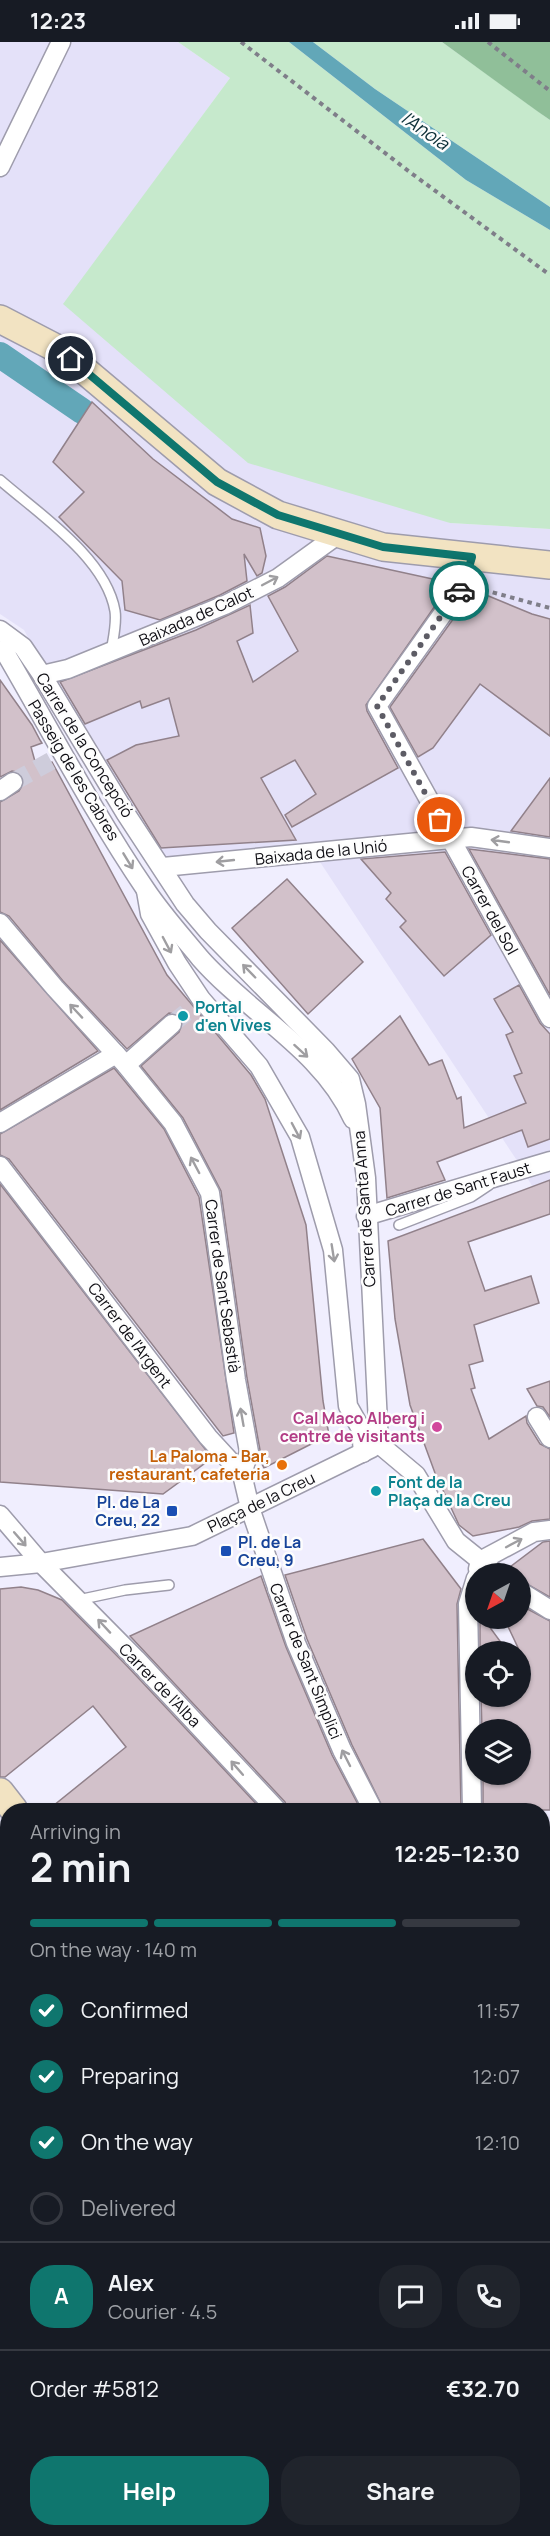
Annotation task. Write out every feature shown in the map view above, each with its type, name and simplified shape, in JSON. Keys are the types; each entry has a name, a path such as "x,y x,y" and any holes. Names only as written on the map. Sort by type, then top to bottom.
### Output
{"street":[{"path":"0,167 61,42"},
{"path":"0,319 52,346 71,359 217,482 278,515 383,547 550,565"},
{"name":"Baixada de Calot","path":"42,675 68,669 111,653 225,605 278,578 339,534"},
{"name":"Carrer del Sol","path":"472,557 464,584 377,706 550,1018"},
{"name":"Carrer de la Concepció","path":"0,630 22,647 42,675 126,814 163,867"},
{"name":"Passeig de les Cabres","path":"0,650 6,654 58,757 147,891 202,960 320,1069 338,1091 360,1136"},
{"name":"Baixada de la Unió","path":"163,867 471,837 550,848"},
{"name":"Carrer de Santa Anna","path":"163,867 185,904 208,931 326,1051 350,1079 356,1104 366,1178 371,1448"},
{"name":"Passeig de les Cabres","path":"147,891 150,914 197,1003 259,1066 300,1137 333,1250 348,1406 371,1448"},
{"name":"Carrer de Sant Sebastià","path":"0,923 55,988 121,1059 173,1123 210,1193 236,1380 249,1452 242,1474"},
{"path":"0,1123 121,1059 172,1024"},
{"name":"Carrer de Sant Faust","path":"366,1216 550,1161"},
{"name":"Carrer de l'Argent","path":"0,1166 208,1437 242,1474 250,1508"},
{"path":"537,1417 550,1438"},
{"path":"371,1448 416,1476 441,1520 472,1563"},
{"name":"Plaça de la Creu","path":"0,1567 41,1563 192,1536 371,1448"},
{"name":"Carrer de Sant Simplici","path":"250,1508 296,1642 342,1750 369,1803"},
{"name":"Carrer de l'Alba","path":"0,1515 41,1563 270,1803"},
{"path":"489,1563 534,1532 550,1530"},
{"path":"531,1599 550,1610"},
{"path":"468,1629 472,1803"}],"lane":[{"path":"0,480 86,555 106,584 116,619 111,653"},
{"path":"399,1226 471,1197 502,1177"},
{"path":"78,1600 125,1590 169,1585"}],"path":[{"path":"241,42 411,174 550,275"},
{"path":"488,42 550,91"}],"shaded area":[{"path":"0,42 178,42 230,78 64,304 450,523 550,529 550,1216 516,1159 320,862 174,875 73,722 24,630 0,614"}],"green space":[{"path":"178,42 289,42 466,180 550,230 550,529 450,523 248,463 63,304 230,78"},
{"path":"313,42 442,42 550,120 550,207 375,89"},
{"path":"442,42 550,42 550,120 537,111"}],"water":[{"name":"l'Anoia","path":"289,42 313,42 375,89 550,207 550,230 466,180"}],"building":[{"path":"92,402 153,459 232,519 260,528 266,556 262,573 257,576 244,554 247,581 220,595 160,620 125,610 122,581 59,517 84,492 53,462"},
{"path":"327,556 451,583 366,705 367,711 398,768 292,827 285,815 316,794 295,760 261,778 296,840 161,848 107,760 136,745 179,736 169,698 142,708 140,701 85,724 60,682 196,630 250,605 253,633 237,641 253,682 298,651 268,596 285,587"},
{"path":"474,590 550,619 550,736 480,684 433,748 418,757 390,707"},
{"path":"0,680 42,743 31,747 36,765 52,762 167,975 251,1075 265,1099 306,1225 323,1401 329,1435 264,1468 259,1458 260,1450 247,1378 221,1191 183,1118 141,1066 179,1032 183,1021 176,1014 169,1013 127,1049 63,981 9,916 0,912 0,802 19,791 24,782 22,775 17,772 12,771 0,777"},
{"path":"550,778 550,837 511,831"},
{"path":"469,849 550,859 550,995"},
{"path":"445,852 491,935 444,976 400,927 406,921 386,899 391,893 361,859"},
{"path":"287,879 363,962 308,1014 232,928"},
{"path":"0,940 98,1051 0,1110"},
{"path":"519,985 540,1023 550,1034 550,1139 528,1147 522,1130 437,1162 445,1180 387,1198 380,1108 352,1059 400,1016 429,1065 442,1060 457,1099 461,1097 464,1128 526,1103 514,1076 522,1073 506,1035 513,1032 494,999"},
{"path":"114,1068 164,1129 199,1197 234,1433 223,1436 9,1159 0,1155 0,1134"},
{"path":"550,1180 550,1214 468,1242 485,1291 531,1276 539,1303 474,1325 483,1361 469,1365 475,1388 471,1389 489,1439 526,1416 527,1423 540,1444 550,1449 550,1519 532,1521 519,1527 473,1536 459,1525 435,1473 410,1405 395,1319 388,1241"},
{"path":"0,1184 212,1458 163,1494 0,1482"},
{"path":"550,1381 550,1417 543,1407 537,1406 527,1389"},
{"path":"423,1539 461,1589 457,1604 461,1803 381,1803 352,1745 307,1639 285,1575"},
{"path":"550,1541 550,1597 531,1586 531,1563 515,1563 543,1542"},
{"path":"261,1576 286,1647 332,1755 357,1803 285,1803 130,1636"},
{"path":"21,1587 38,1590 62,1600 255,1803 57,1803 126,1747 93,1706 5,1777 0,1777 0,1589"},
{"path":"531,1611 550,1621 550,1803 483,1803 483,1785 531,1785 531,1719 482,1719 481,1707 531,1707 531,1641 515,1641 509,1629 531,1629"},
{"path":"480,1629 491,1629 500,1641 480,1641"}],"waterway":[{"path":"0,355 82,411"}],"tunnel":[{"path":"13,782 51,761"},
{"path":"172,1024 193,1007"}],"way so far":[{"path":"440,820 377,706 459,591"}],"place":[{"name":"Portal d'en Vives","path":"183,1016"},
{"name":"Cal Maco Alberg i centre de visitants","path":"437,1427"},
{"name":"La Paloma - Bar, restaurant, cafeteria","path":"282,1465"},
{"name":"Font de la Plaça de la Creu","path":"376,1491"},
{"name":"Pl. de La Creu, 22","path":"172,1511"},
{"name":"Pl. de La Creu, 9","path":"226,1551"}],"route":[{"path":"71,359 145,424 217,482 278,515 383,547 472,557 464,584 459,591"}]}
